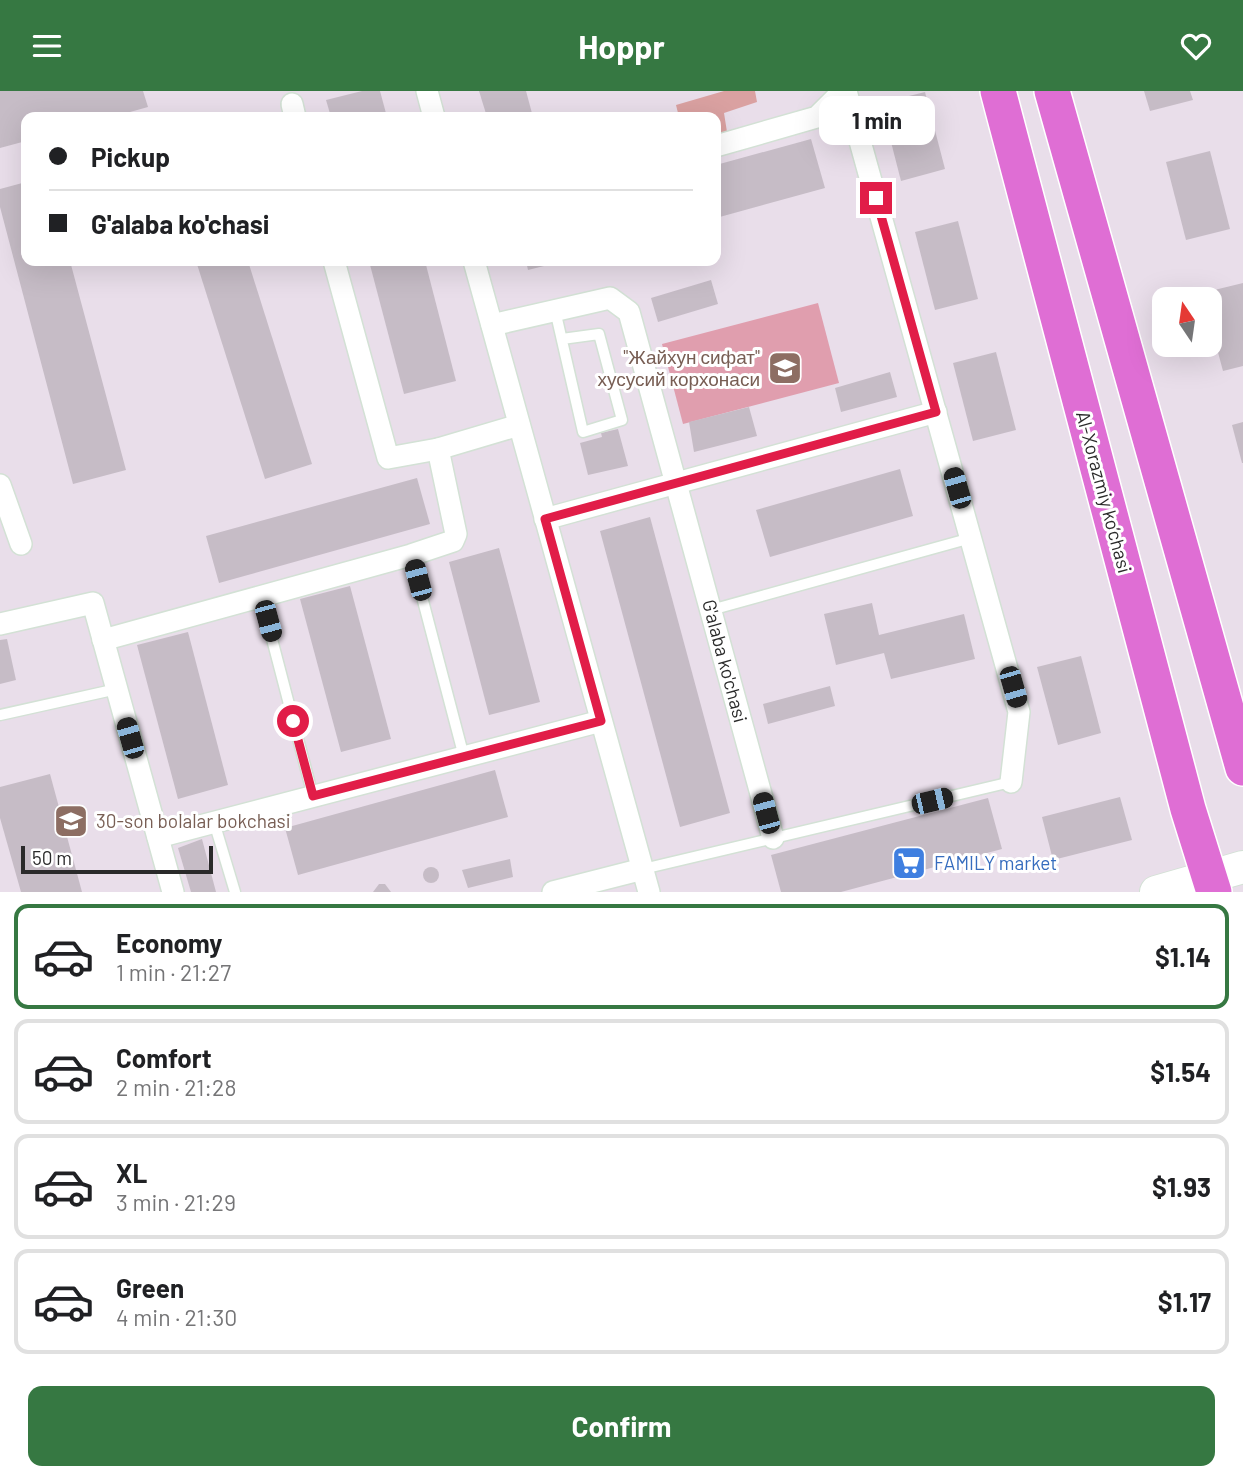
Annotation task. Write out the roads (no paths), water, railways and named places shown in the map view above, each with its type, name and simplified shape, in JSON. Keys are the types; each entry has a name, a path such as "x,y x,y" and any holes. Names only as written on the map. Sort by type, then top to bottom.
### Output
{"main road":[{"name":"Al-Xorazmiy ko’chasi","path":"998,91 1188,809 1212,885"},
{"path":"1052,91 1243,768"},
{"path":"1156,892 1212,885 1243,867"}],"street":[{"path":"426,91 432,112"},
{"path":"721,145 817,117 844,91 1020,712 1011,782"},
{"path":"335,266 388,459 438,449 519,425"},
{"path":"475,266 649,892"},
{"name":"G'alaba ko'chasi","path":"492,325 610,298 629,312 773,838"},
{"path":"545,519 936,412"},
{"path":"103,640 453,541 456,534 438,449"},
{"path":"0,485 21,544"},
{"path":"0,624 93,603 173,892"},
{"path":"158,837 601,721"},
{"path":"553,892 643,869"}],"lane":[{"path":"555,310 583,432 622,420 599,334 562,339"},
{"path":"711,610 971,538"},
{"path":"411,555 464,757"},
{"path":"261,597 313,796"},
{"path":"0,715 117,689"},
{"path":"643,869 1011,782"},
{"path":"214,822 235,892"}],"place":[{"name":"\"Жайхун сифат\" хусусий корхонаси","path":"785,368"},
{"name":"30-son bolalar bokchasi","path":"71,821"},
{"name":"FAMILY market","path":"909,863"}]}
